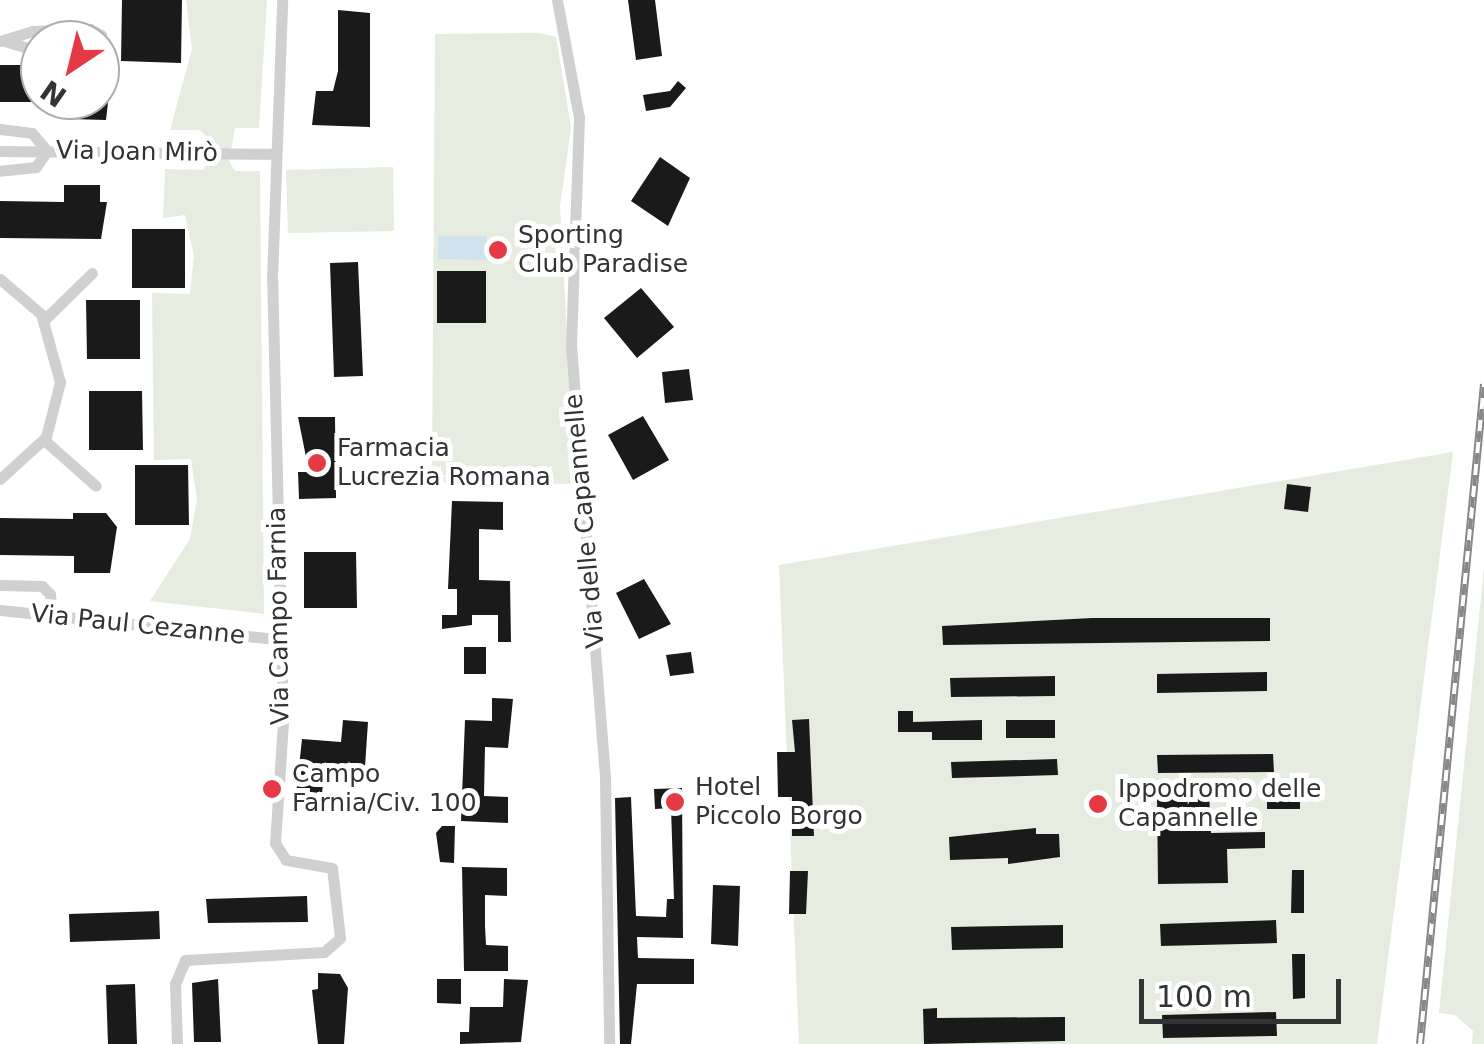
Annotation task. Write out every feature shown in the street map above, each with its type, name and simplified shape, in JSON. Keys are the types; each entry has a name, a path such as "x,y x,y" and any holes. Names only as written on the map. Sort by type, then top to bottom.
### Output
{"street":[{"name":"Via Campo Farnia","path":"177,1044 175,984 185,960 326,952 340,938 332,868 286,860 275,843 283,722 277,639 274,154 282,0"},
{"name":"Via delle Capannelle","path":"557,0 579,117 571,346 605,777 609,1044"},
{"path":"0,128 32,133 47,151 36,167 0,172"},
{"name":"Via Joan Mirò","path":"0,151 274,154"},
{"path":"44,320 92,273"},
{"path":"0,279 28,298 44,320 60,389 44,440 0,479"},
{"path":"44,440 96,486"},
{"path":"0,585 42,586 51,598 52,616"},
{"name":"Via Paul Cezanne","path":"0,610 277,639"}],"shaded area":[{"path":"186,0 267,0 259,128 235,128 229,161 235,171 260,171 264,614 150,601 190,539 197,499 191,459 154,460 152,293 190,294 194,256 185,215 163,218 165,169 203,170 209,160 209,139 200,130 170,130 192,49"},
{"name":"Sporting Club Paradise","path":"540,33 556,37 571,127 560,206 575,484 432,482 435,34"},
{"path":"393,167 394,231 288,233 286,170"},
{"name":"Ippodromo delle Capannelle","path":"1453,452 1377,1044 799,1044 779,565"},
{"path":"1484,567 1484,1044 1472,1044 1473,1031 1455,1015 1439,1013"}],"water":[{"path":"438,236 487,236 487,260 438,259"}],"building":[{"path":"122,0 182,0 181,63 121,61"},
{"path":"628,0 655,0 662,56 636,60"},
{"path":"338,10 370,13 370,127 312,125 316,91 333,91 338,71"},
{"path":"0,65 20,65 20,102 0,102"},
{"path":"678,81 686,88 670,107 646,111 643,95 670,91"},
{"path":"660,157 690,178 668,226 631,201"},
{"path":"64,185 100,185 100,202 107,202 101,239 0,238 0,201 64,202"},
{"path":"132,229 185,229 185,288 132,288"},
{"path":"358,262 363,376 334,377 330,263"},
{"path":"437,271 486,271 486,323 437,323"},
{"path":"641,288 674,327 637,358 604,318"},
{"path":"86,300 140,300 140,359 87,359"},
{"path":"689,369 693,400 665,403 662,372"},
{"path":"89,391 142,391 143,450 89,450"},
{"path":"643,416 669,460 633,480 608,435"},
{"path":"298,417 335,417 336,498 299,499 298,472 309,472"},
{"path":"135,465 188,465 189,525 135,525"},
{"path":"1287,484 1311,487 1308,512 1284,509"},
{"path":"452,501 503,502 503,530 479,529 479,580 510,581 511,642 498,642 498,615 472,615 472,625 442,629 442,615 457,615 457,589 448,589"},
{"path":"73,513 106,513 117,527 110,573 74,573 74,556 0,555 0,518 73,519"},
{"path":"304,552 356,552 357,608 304,608"},
{"path":"644,579 671,624 639,639 616,593"},
{"path":"1092,618 1270,618 1270,641 943,645 942,626"},
{"path":"464,647 486,647 486,674 464,674"},
{"path":"691,652 694,673 670,676 666,655"},
{"path":"1267,672 1267,691 1157,693 1157,674"},
{"path":"1055,676 1055,696 951,697 950,678"},
{"path":"492,698 513,699 508,748 485,747 484,796 508,797 508,823 461,821 465,720 492,721"},
{"path":"898,711 913,711 913,722 982,720 982,740 932,740 932,732 898,732"},
{"path":"809,719 814,836 792,836 792,797 778,797 777,752 795,752 792,720"},
{"path":"343,720 368,722 365,767 343,765 341,783 323,783 321,806 295,804 302,739 341,742"},
{"path":"1006,720 1055,720 1055,738 1006,738"},
{"path":"1273,754 1274,772 1158,773 1157,755"},
{"path":"1057,759 1058,775 952,778 951,762"},
{"path":"1267,786 1300,786 1300,809 1267,809"},
{"path":"682,788 683,938 637,937 638,958 694,959 694,984 637,984 631,1044 620,1044 615,798 631,797 636,916 666,917 667,899 674,899 671,808 655,809 654,789"},
{"path":"1209,792 1211,833 1265,832 1265,848 1227,849 1228,883 1158,884 1157,794"},
{"path":"442,826 455,826 454,863 440,862 436,833"},
{"path":"1036,828 1036,834 1059,834 1060,857 1008,864 1008,858 950,860 949,837"},
{"path":"462,867 507,868 507,896 485,895 485,926 486,945 508,946 508,971 464,971"},
{"path":"1292,870 1304,870 1304,913 1291,913"},
{"path":"790,871 808,871 806,914 789,914"},
{"path":"713,885 740,886 738,946 711,944"},
{"path":"307,896 308,922 208,923 206,899"},
{"path":"159,911 160,939 70,942 69,914"},
{"path":"1276,920 1277,943 1161,946 1160,924"},
{"path":"1063,925 1063,948 952,950 951,927"},
{"path":"1292,954 1305,954 1305,998 1293,999"},
{"path":"318,973 340,974 348,988 344,1044 318,1044 312,990 318,989"},
{"path":"218,979 221,1042 194,1042 192,983"},
{"path":"437,979 461,979 461,1004 437,1003"},
{"path":"504,979 528,980 521,1042 460,1044 460,1032 469,1032 470,1007 503,1007"},
{"path":"135,984 137,1044 108,1044 106,985"},
{"path":"937,1008 937,1018 1065,1017 1065,1041 924,1044 923,1009"},
{"path":"1276,1012 1277,1036 1163,1038 1162,1015"}],"railway":[{"path":"1420,1044 1484,384"}],"place":[{"name":"Sporting Club Paradise","path":"498,250"},
{"name":"Farmacia Lucrezia Romana","path":"317,463"},
{"name":"Campo Farnia/Civ. 100","path":"272,789"},
{"name":"Hotel Piccolo Borgo","path":"675,802"},
{"name":"Ippodromo delle Capannelle","path":"1098,804"}]}
